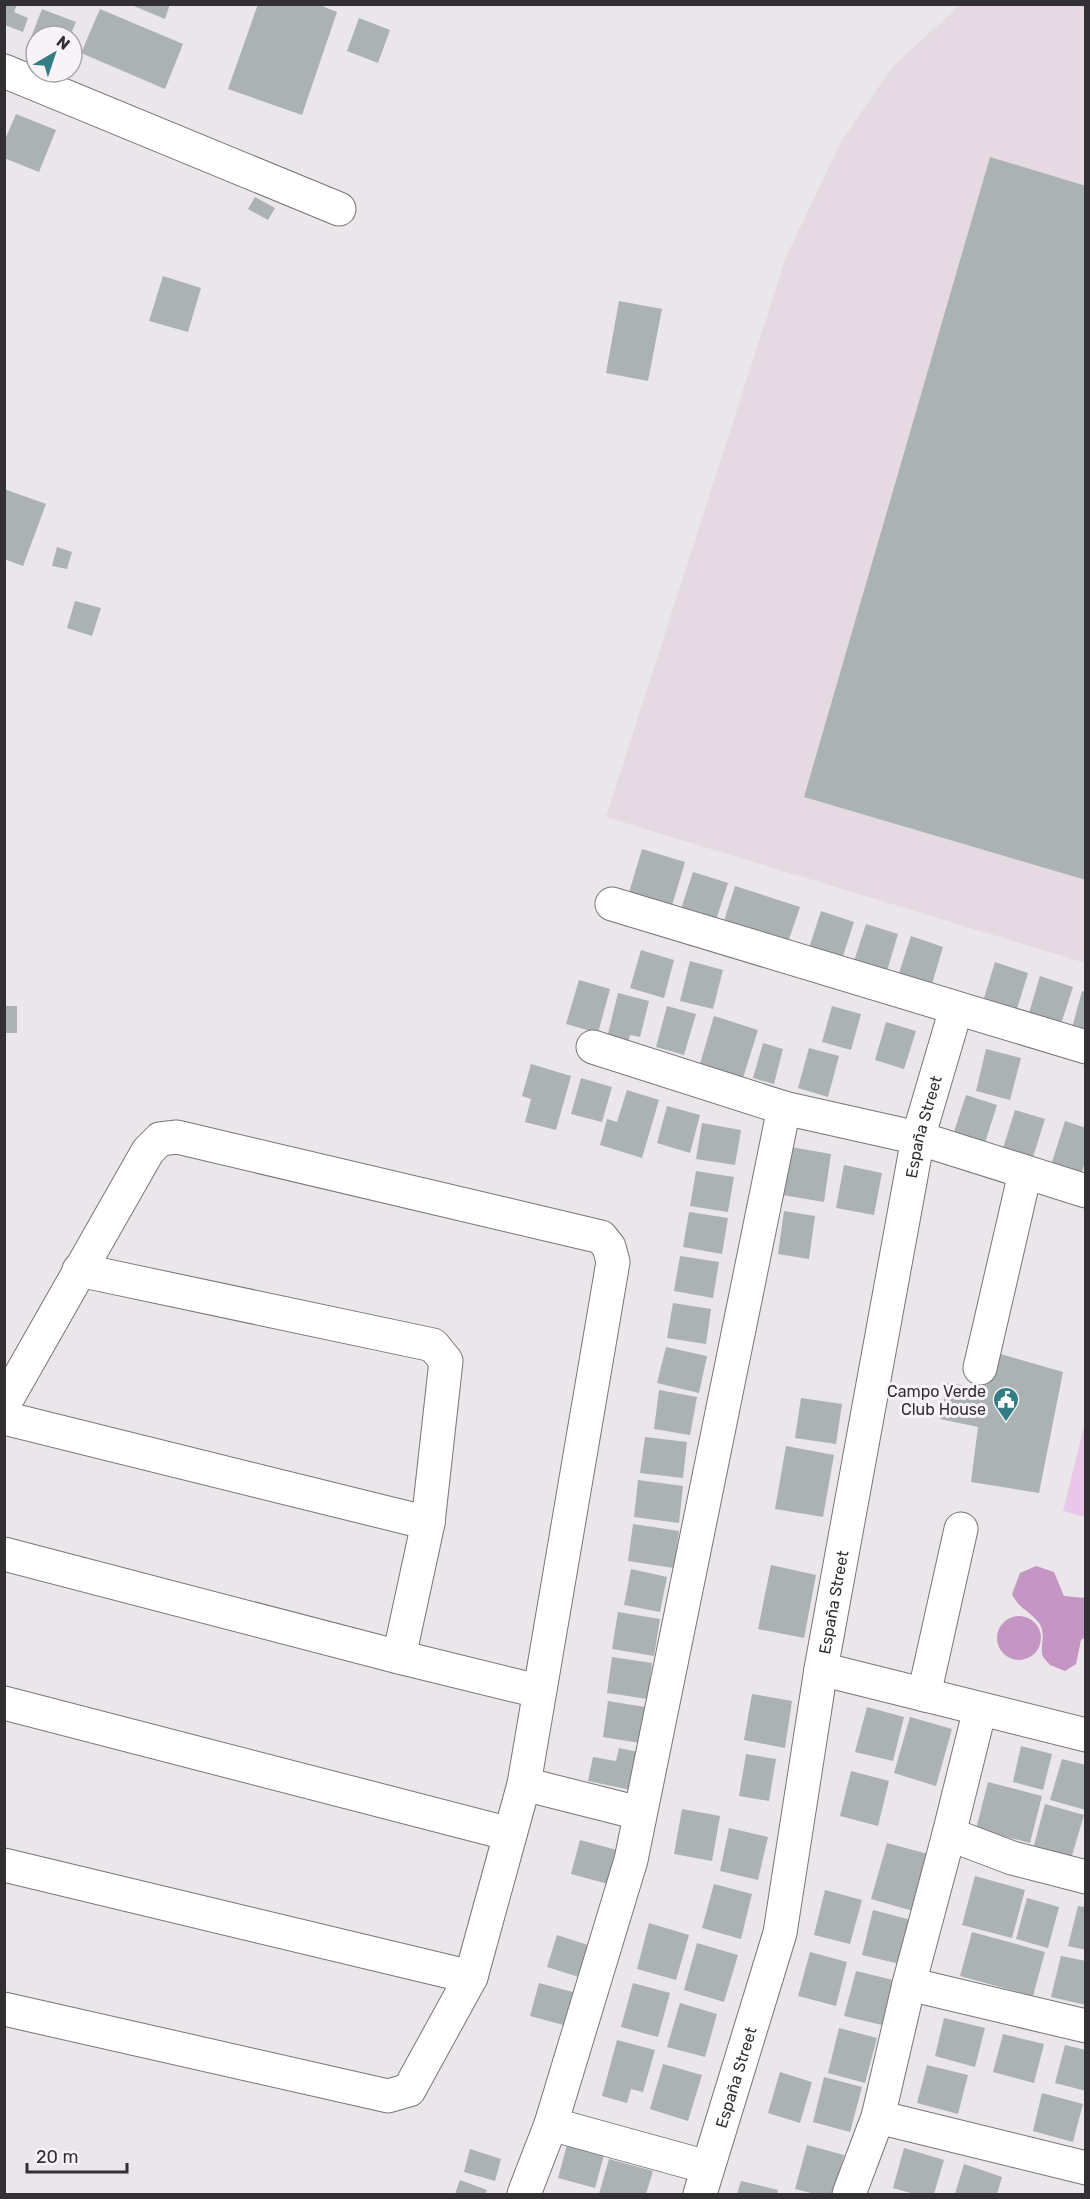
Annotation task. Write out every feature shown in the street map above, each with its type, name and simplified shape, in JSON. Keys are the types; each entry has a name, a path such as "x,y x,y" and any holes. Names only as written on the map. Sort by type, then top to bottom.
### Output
{"street":[{"path":"4,71 339,209"},
{"path":"612,904 956,1010 1086,1047"},
{"name":"España Street","path":"704,2181 780,1933 820,1669 918,1138 956,1010"},
{"path":"593,1047 784,1108 918,1138 1086,1191"},
{"path":"524,2194 551,2124 631,1860 784,1108"},
{"path":"4,1404 148,1151 160,1139 177,1137 601,1237 609,1246 613,1262 538,1691 524,1784 471,1977 410,2090 388,2097 4,2009"},
{"path":"980,1368 1025,1173"},
{"path":"79,1270 433,1345 446,1361 428,1523 399,1658"},
{"path":"4,1418 428,1523"},
{"path":"924,1695 962,1529"},
{"path":"4,1554 399,1658 538,1691"},
{"path":"820,1669 1086,1735"},
{"path":"4,1703 510,1834"},
{"path":"849,2194 878,2117 909,1984 980,1709"},
{"path":"524,1784 639,1813"},
{"path":"949,1834 1012,1858 1086,1877"},
{"path":"4,1865 471,1977"},
{"path":"909,1984 1086,2026"},
{"path":"878,2117 1086,2168"},
{"path":"551,2124 704,2181"}],"shaded area":[{"path":"960,5 1085,5 1085,963 606,817 786,257 841,142 893,66"},
{"path":"1085,1423 1085,1517 1063,1511"},
{"path":"1036,1566 1054,1572 1064,1596 1085,1598 1085,1637 1081,1640 1076,1664 1065,1671 1050,1665 1043,1657 1041,1627 1036,1619 1017,1603 1012,1594 1020,1573"},
{"path":"1019,1616 1035,1622 1041,1638 1035,1654 1019,1660 1003,1654 997,1638 1003,1622"}],"building":[{"path":"5,4 17,4 14,12 28,18 23,32 5,25"},
{"path":"129,4 170,4 165,19"},
{"path":"258,4 317,4 337,12 302,115 228,89"},
{"path":"42,9 76,22 75,24 36,24"},
{"path":"100,9 183,44 165,89 84,54 84,46"},
{"path":"359,18 390,30 378,63 347,51"},
{"path":"16,114 56,130 39,172 4,158 4,142"},
{"path":"990,157 1086,186 1086,880 804,797"},
{"path":"255,197 275,208 268,220 248,209"},
{"path":"163,276 201,288 188,332 149,321"},
{"path":"619,301 662,309 648,381 606,373"},
{"path":"4,489 46,504 23,566 4,559"},
{"path":"57,547 72,552 67,569 52,566"},
{"path":"75,601 101,608 92,636 67,628"},
{"path":"642,849 685,862 671,909 628,896"},
{"path":"693,872 728,883 716,920 681,909"},
{"path":"735,886 800,907 788,942 724,921"},
{"path":"821,911 854,922 842,959 809,948"},
{"path":"866,924 898,934 887,971 854,961"},
{"path":"911,936 943,947 932,984 899,973"},
{"path":"641,950 674,960 664,998 630,988"},
{"path":"690,961 723,970 713,1009 680,1001"},
{"path":"995,962 1028,973 1017,1009 984,998"},
{"path":"1040,976 1073,987 1061,1024 1029,1013"},
{"path":"579,980 610,989 598,1033 566,1024"},
{"path":"1082,991 1086,992 1086,1032 1072,1028"},
{"path":"618,993 649,1001 640,1037 630,1035 626,1052 605,1046"},
{"path":"4,1006 17,1006 17,1033 4,1033"},
{"path":"667,1006 696,1014 684,1055 656,1047"},
{"path":"832,1006 861,1014 851,1050 822,1042"},
{"path":"714,1016 758,1030 743,1078 700,1064"},
{"path":"886,1022 916,1031 904,1069 875,1060"},
{"path":"763,1043 783,1049 774,1084 753,1078"},
{"path":"809,1048 839,1056 828,1097 798,1088"},
{"path":"986,1049 1021,1058 1010,1100 976,1091"},
{"path":"531,1064 571,1076 556,1130 525,1122 531,1099 522,1096"},
{"path":"581,1078 612,1087 602,1122 571,1114"},
{"path":"627,1090 659,1100 642,1158 600,1145 607,1119 617,1122"},
{"path":"966,1095 997,1105 983,1149 952,1138"},
{"path":"667,1106 700,1115 690,1153 657,1143"},
{"path":"1015,1110 1045,1119 1033,1157 1003,1148"},
{"path":"1065,1121 1086,1128 1086,1158 1081,1175 1051,1165"},
{"path":"702,1123 741,1130 735,1165 696,1159"},
{"path":"791,1147 831,1154 824,1202 783,1195"},
{"path":"844,1165 882,1173 874,1215 836,1208"},
{"path":"696,1171 734,1177 728,1212 690,1206"},
{"path":"784,1211 815,1216 809,1259 778,1254"},
{"path":"689,1212 728,1218 722,1254 683,1247"},
{"path":"680,1256 719,1262 713,1298 674,1291"},
{"path":"673,1303 711,1309 706,1344 667,1338"},
{"path":"666,1347 707,1356 699,1393 657,1383"},
{"name":"Campo Verde Club House","path":"990,1351 1063,1372 1039,1493 971,1482 978,1427 940,1419 947,1383 982,1388"},
{"path":"659,1390 697,1397 690,1435 654,1429"},
{"path":"801,1398 842,1404 836,1444 795,1438"},
{"path":"645,1437 687,1442 683,1478 640,1473"},
{"path":"786,1446 834,1455 823,1517 775,1509"},
{"path":"638,1480 683,1486 679,1523 634,1517"},
{"path":"633,1524 679,1531 674,1568 628,1561"},
{"path":"771,1565 816,1575 804,1638 758,1629"},
{"path":"631,1569 667,1577 660,1612 624,1605"},
{"path":"618,1612 660,1619 654,1656 612,1649"},
{"path":"612,1657 652,1663 648,1699 607,1693"},
{"path":"752,1694 792,1701 785,1748 744,1740"},
{"path":"608,1701 645,1707 640,1743 603,1737"},
{"path":"867,1707 904,1717 893,1761 855,1752"},
{"path":"910,1717 952,1729 936,1786 894,1773"},
{"path":"1021,1746 1052,1754 1043,1790 1013,1782"},
{"path":"619,1748 638,1752 631,1790 588,1781 593,1757 616,1761"},
{"path":"746,1754 776,1759 769,1801 739,1796"},
{"path":"1062,1759 1086,1765 1086,1810 1050,1800"},
{"path":"851,1771 889,1781 878,1826 840,1816"},
{"path":"988,1782 1042,1796 1030,1843 976,1829"},
{"path":"1045,1804 1084,1815 1071,1859 1033,1849"},
{"path":"682,1809 720,1816 712,1861 674,1854"},
{"path":"729,1828 768,1837 758,1880 720,1871"},
{"path":"580,1840 617,1850 608,1884 571,1874"},
{"path":"887,1843 928,1854 913,1911 871,1899"},
{"path":"975,1876 1025,1890 1012,1938 962,1925"},
{"path":"714,1884 752,1894 741,1939 702,1928"},
{"path":"825,1890 862,1900 850,1944 814,1935"},
{"path":"1027,1898 1059,1907 1048,1948 1016,1939"},
{"path":"1078,1906 1086,1907 1086,1950 1068,1946"},
{"path":"873,1910 911,1920 900,1964 862,1955"},
{"path":"649,1923 689,1935 676,1980 637,1969"},
{"path":"972,1932 1045,1952 1033,1996 960,1976"},
{"path":"557,1935 591,1946 582,1978 547,1967"},
{"path":"697,1943 738,1955 724,2002 684,1990"},
{"path":"810,1952 847,1962 836,2006 798,1996"},
{"path":"1061,1956 1086,1961 1086,2005 1051,1997"},
{"path":"856,1971 893,1980 882,2025 844,2016"},
{"path":"539,1983 580,1994 571,2027 530,2016"},
{"path":"633,1983 670,1993 658,2037 621,2027"},
{"path":"680,2003 717,2014 705,2057 667,2047"},
{"path":"944,2018 985,2028 975,2067 935,2056"},
{"path":"839,2028 877,2038 865,2083 828,2073"},
{"path":"1003,2034 1044,2044 1034,2083 993,2072"},
{"path":"617,2040 655,2050 643,2092 631,2089 627,2103 602,2096"},
{"path":"1065,2045 1086,2050 1086,2091 1055,2083"},
{"path":"663,2064 702,2075 688,2121 650,2109"},
{"path":"927,2065 968,2075 958,2114 917,2103"},
{"path":"780,2072 812,2082 800,2123 768,2113"},
{"path":"824,2077 862,2087 850,2132 813,2122"},
{"path":"1042,2093 1083,2104 1073,2142 1033,2131"},
{"path":"567,2145 604,2155 595,2188 558,2178"},
{"path":"807,2145 844,2155 834,2194 815,2194 795,2189"},
{"path":"904,2148 944,2160 934,2194 914,2194 893,2188"},
{"path":"470,2149 501,2159 495,2181 464,2172"},
{"path":"609,2159 653,2171 646,2194 599,2194"},
{"path":"964,2164 1002,2177 997,2194 955,2194"},
{"path":"460,2180 487,2190 485,2194 455,2194"},
{"path":"741,2181 778,2190 777,2194 737,2194"}],"place":[{"name":"Campo Verde Club House","path":"1006,1423"}]}
